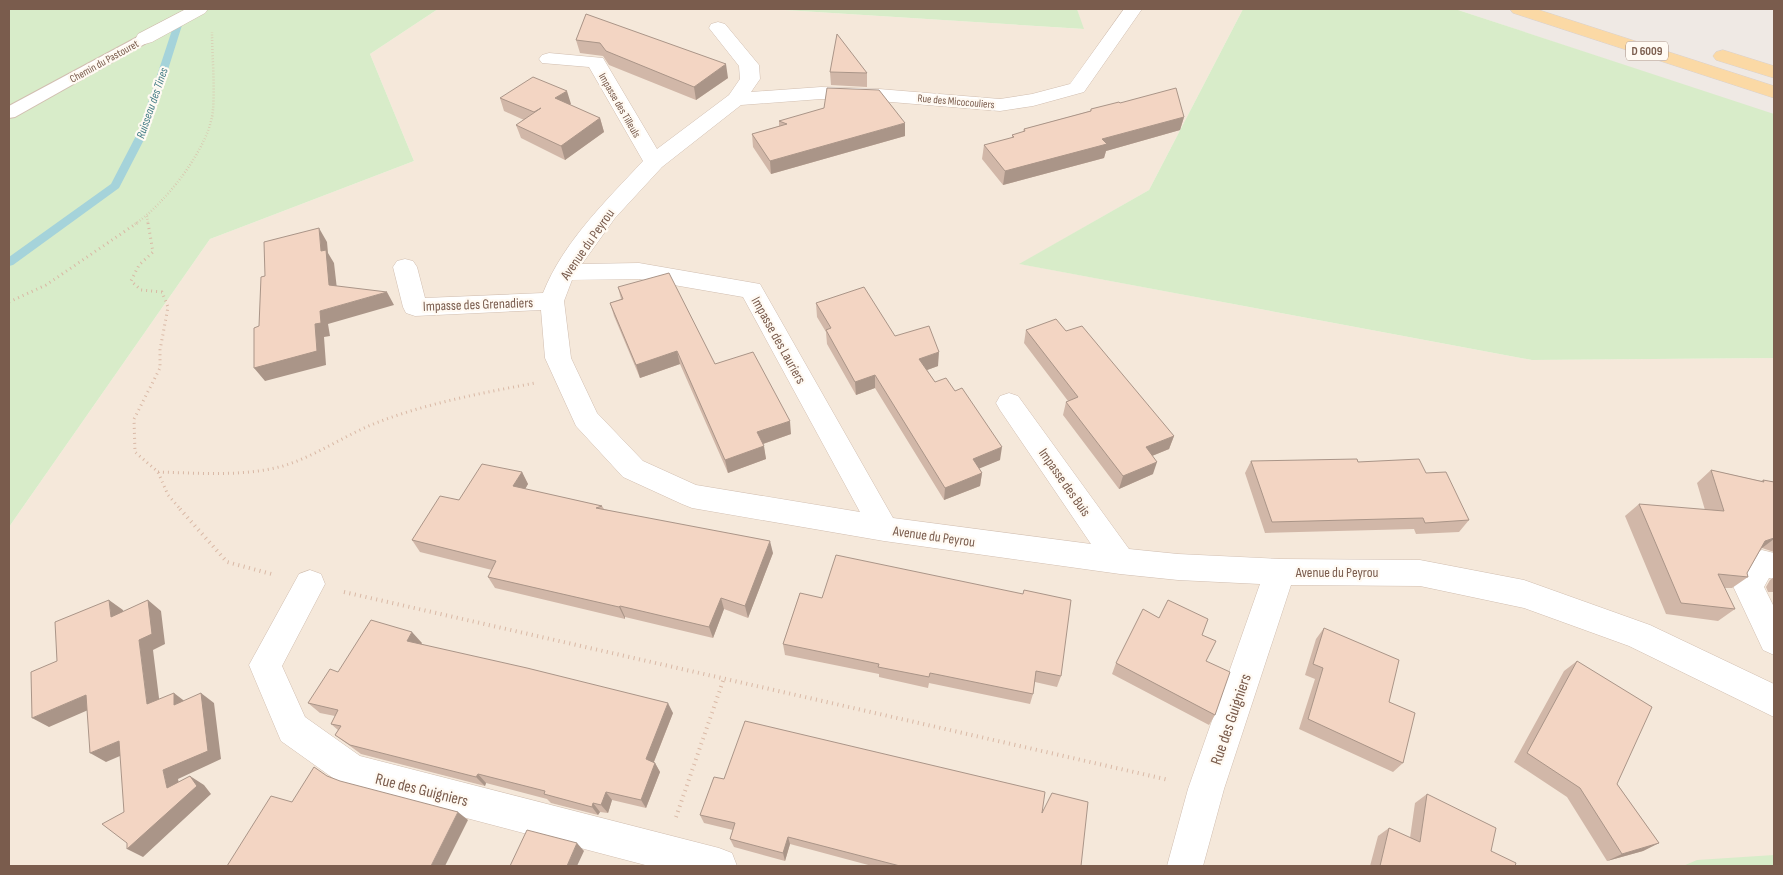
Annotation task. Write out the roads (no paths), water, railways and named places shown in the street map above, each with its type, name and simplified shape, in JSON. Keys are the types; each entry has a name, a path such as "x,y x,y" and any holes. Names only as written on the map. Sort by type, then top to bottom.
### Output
{"main road":[{"name":"D 6009","path":"1519,9 1774,92"},
{"path":"1707,51 1774,72"}],"street":[{"name":"Chemin du Pastouret","path":"145,38 198,9"},
{"name":"Rue des Micocouliers","path":"736,100 821,93 879,94 1000,105 1033,100 1077,88 1133,9"},
{"name":"Avenue du Peyrou","path":"718,28 749,65 750,79 736,100 654,162 607,213 563,272 552,301 558,358 586,419 633,469 692,496 884,529 1178,567 1280,572 1420,573 1524,594 1639,635 1774,702"},
{"name":"Impasse des Tilleuls","path":"549,58 596,62 654,162"},
{"name":"Impasse des Grenadiers","path":"405,267 415,307 552,301"},
{"name":"Impasse des Lauriers","path":"563,272 639,271 751,290 884,529"},
{"name":"Impasse des Buis","path":"1009,403 1120,561"},
{"path":"1774,566 1762,563 1748,586 1774,640"},
{"name":"Rue des Guigniers","path":"1185,866 1206,789 1280,572"},
{"name":"Rue des Guigniers","path":"310,584 265,665 293,729 352,771 719,866"}],"lane":[{"name":"Chemin du Pastouret","path":"9,113 145,38"}],"waterway":[{"name":"Ruisseau des Tines","path":"9,262 115,186 144,130 179,21 190,9"}]}
